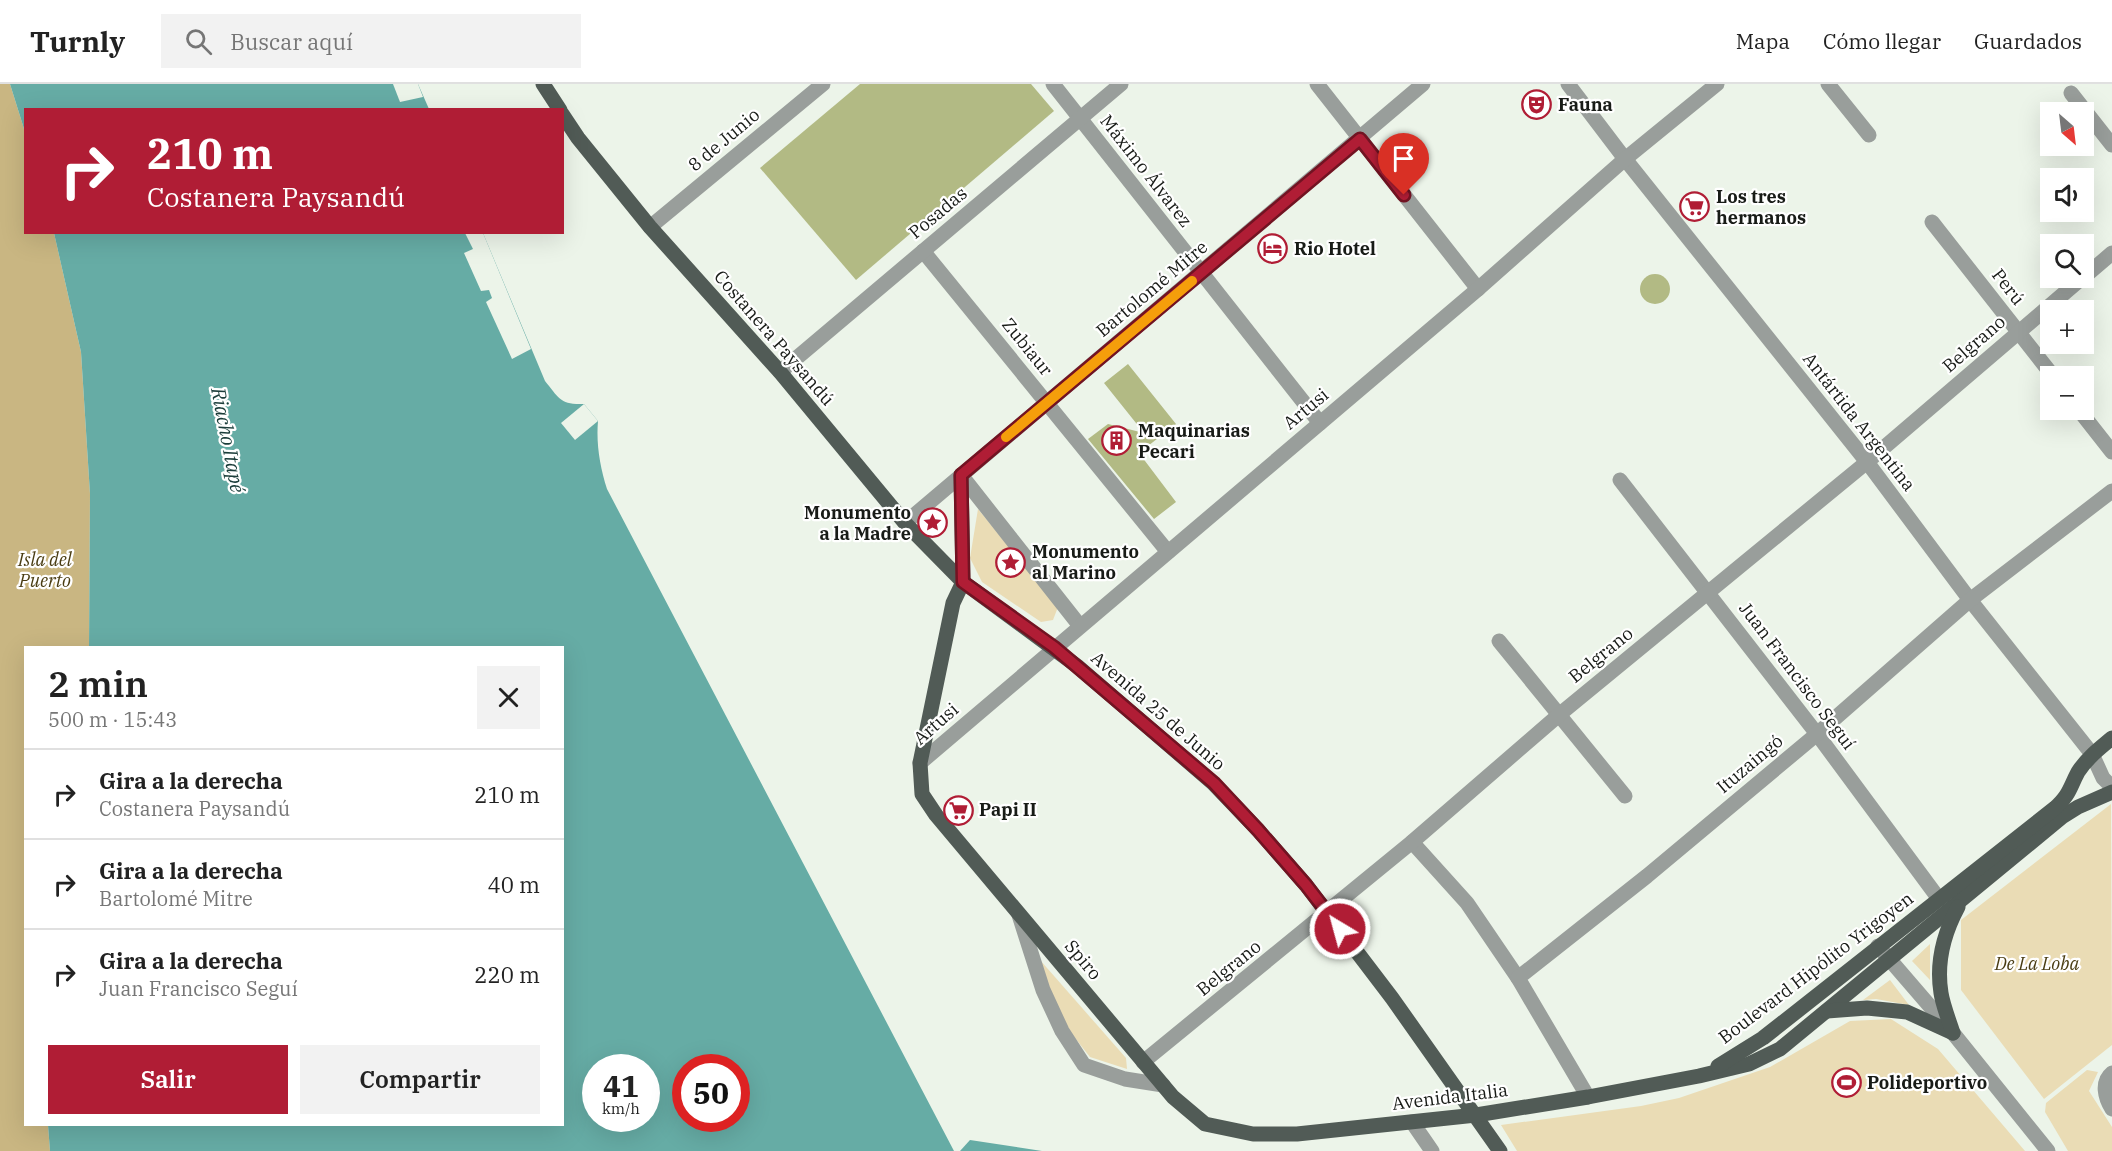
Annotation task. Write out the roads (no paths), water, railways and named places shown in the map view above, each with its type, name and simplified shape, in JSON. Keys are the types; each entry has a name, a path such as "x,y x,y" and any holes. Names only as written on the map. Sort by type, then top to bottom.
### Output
{"main road":[{"path":"543,84 559,108"},
{"name":"Costanera Paysandú","path":"564,117 578,138 650,227 780,372 905,523 963,582"},
{"path":"920,763 953,603 963,582 961,475"},
{"name":"Avenida 25 de Junio","path":"963,582 1054,647 1214,783 1258,830 1326,912 1392,998 1500,1151"},
{"name":"Boulevard Hipólito Yrigoyen","path":"1699,1076 1763,1038 2055,808 2067,796 2078,773 2092,754 2112,738"},
{"name":"Spiro","path":"920,763 922,794 936,815 1173,1097 1205,1124"},
{"name":"Boulevard Hipólito Yrigoyen","path":"1699,1076 1749,1064 1780,1049 2062,817 2112,792"},
{"path":"1953,1033 1941,993 1939,961 1948,925 1962,899"},
{"path":"1827,1011 1867,1008 1907,1012 1953,1033"},
{"name":"Avenida Italia","path":"1205,1124 1224,1130 1253,1134 1286,1134 1412,1122 1476,1115 1699,1076"}],"street":[{"name":"Máximo Álvarez","path":"1053,84 1320,423"},
{"name":"Posadas","path":"780,372 1121,84"},
{"path":"1317,84 1478,289"},
{"name":"Bartolomé Mitre","path":"905,523 1423,84"},
{"name":"Antártida Argentina","path":"1568,84 1866,462 1970,600 2092,754 2103,778 2112,787"},
{"name":"Artusi","path":"920,763 1478,289 1625,159 1718,84"},
{"path":"1828,84 1869,135"},
{"name":"8 de Junio","path":"650,227 815,87"},
{"path":"2071,93 2112,145"},
{"name":"Perú","path":"1932,222 2045,366"},
{"name":"Zubiaur","path":"923,251 1168,552"},
{"name":"Belgrano","path":"2094,268 2112,252"},
{"name":"Belgrano","path":"1143,1062 1412,843 1560,714 1866,462 2070,288"},
{"path":"2087,420 2112,452"},
{"path":"961,475 1080,626"},
{"name":"Juan Francisco Seguí","path":"1620,480 1817,734 1939,899"},
{"name":"Ituzaingó","path":"1518,978 1647,876 1817,734 1970,600 2112,490"},
{"path":"1499,641 1625,796"},
{"path":"1412,843 1467,903 1518,978 1588,1097"},
{"path":"1018,913 1043,990 1062,1031 1084,1065 1125,1079 1163,1085"},
{"path":"1878,946 1953,1033 2048,1151"},
{"path":"2110,1075 2105,1090 2112,1109"},
{"path":"1412,1122 1432,1151"}],"water":[{"path":"10,84 418,84 429,108 24,108 24,129"},
{"name":"Riacho Itapé","path":"54,234 483,234 545,381 565,402 584,404 598,421 599,455 607,489 954,1151 50,1151 48,1126 564,1126 564,646 89,646 90,494 81,352"},
{"path":"970,1140 1042,1151 960,1151"}],"place":[{"name":"Fauna","path":"1537,105"},
{"name":"Los tres hermanos","path":"1695,207"},
{"name":"Rio Hotel","path":"1273,249"},
{"name":"Maquinarias Pecari","path":"1117,441"},
{"name":"Monumento a la Madre","path":"932,523"},
{"name":"Monumento al Marino","path":"1011,562"},
{"name":"Papi II","path":"958,810"},
{"name":"Polideportivo","path":"1846,1083"}],"park label":[{"name":"Isla del Puerto","path":"45,570"},
{"name":"De La Loba","path":"2037,964"}]}
